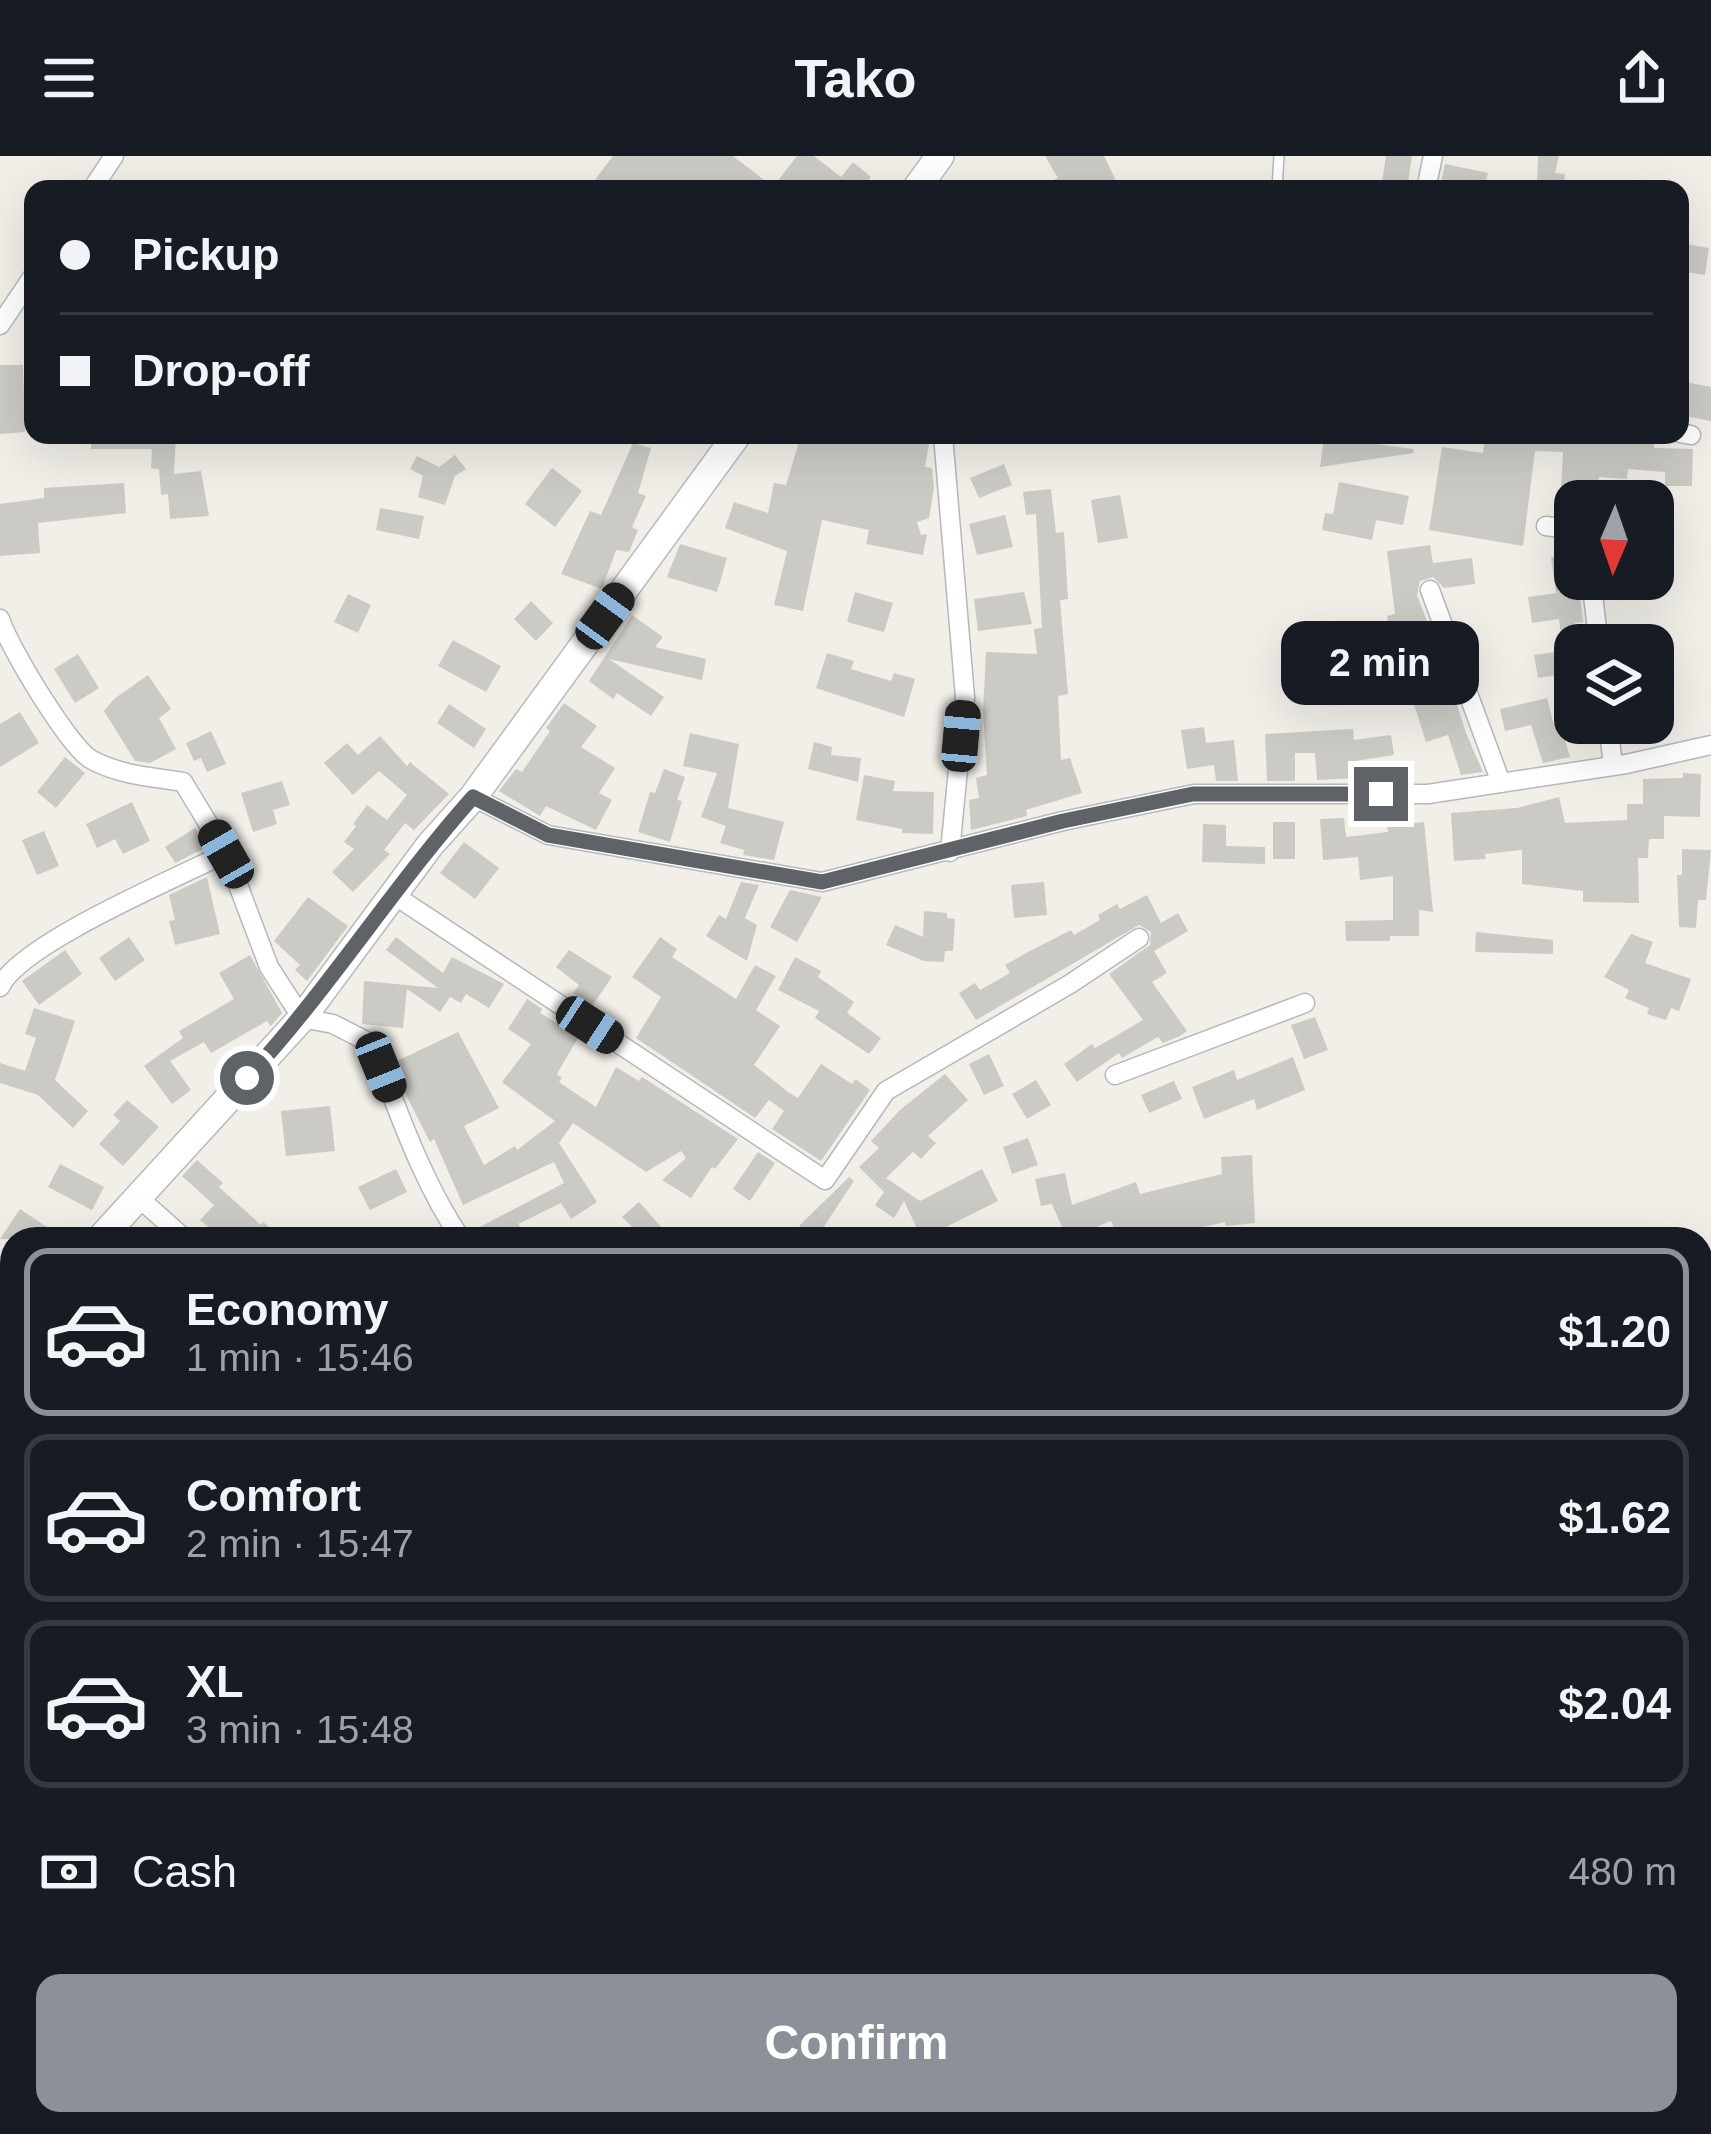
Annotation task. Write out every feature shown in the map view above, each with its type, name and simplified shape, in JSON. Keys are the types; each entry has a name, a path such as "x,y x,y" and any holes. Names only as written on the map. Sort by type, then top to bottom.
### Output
{"street":[{"path":"0,325 24,289"},
{"path":"111,1227 302,1018 430,845 473,797 730,444"},
{"path":"944,444 965,697 950,853"},
{"path":"1546,526 1554,527"},
{"path":"1430,590 1501,783"},
{"path":"1,628 86,758 118,771 183,782 226,854 269,967 302,1018 333,1024 372,1045 408,1136 453,1227"},
{"path":"1610,744 1613,766"},
{"path":"473,797 548,835 822,882 1063,821 1193,794 1428,794 1613,766 1711,745"},
{"path":"0,987 6,975 60,935 226,854"},
{"path":"394,896 825,1180 886,1091 1070,984 1139,938"},
{"path":"1115,1076 1305,1004"},
{"path":"138,1197 172,1227"}],"building":[{"path":"613,156 733,156 764,180 595,180"},
{"path":"797,156 814,156 841,177 853,162 871,177 778,180"},
{"path":"1045,156 1104,156 1116,180 1054,180 1058,178"},
{"path":"1386,156 1412,156 1408,180 1382,180"},
{"path":"1538,156 1559,156 1555,173 1565,174 1565,180 1537,180"},
{"path":"1445,164 1488,173 1486,180 1442,180"},
{"path":"1689,245 1709,248 1705,275 1689,272"},
{"path":"0,365 23,365 24,432 0,434"},
{"path":"1689,383 1711,387 1711,421 1689,417"},
{"path":"91,444 176,444 174,474 201,471 209,516 170,519 168,494 161,495 159,469 151,468 152,449 91,449"},
{"path":"633,444 651,448 638,493 646,496 632,527 638,530 629,552 616,550 602,589 561,574 590,511 601,515"},
{"path":"798,444 929,444 925,467 932,468 934,488 929,518 917,522 921,535 927,534 923,555 866,544 869,530 822,520 803,611 774,605 787,551 725,528 734,502 768,513 774,483 786,485"},
{"path":"1323,444 1376,444 1413,449 1414,453 1320,467"},
{"path":"1484,444 1654,444 1654,448 1693,449 1692,486 1674,486 1674,480 1665,480 1665,472 1628,469 1627,479 1562,480 1563,452 1535,451 1523,546 1429,530 1442,447 1483,453"},
{"path":"455,455 466,469 455,476 445,505 418,497 423,476 410,469 417,456 439,467"},
{"path":"1004,464 1012,485 979,498 970,478"},
{"path":"552,468 582,491 555,527 525,504"},
{"path":"1339,482 1409,496 1403,525 1376,520 1372,540 1322,530 1325,513 1333,514"},
{"path":"124,483 126,513 38,523 40,553 0,556 0,504 44,498 44,488"},
{"path":"1051,489 1056,533 1064,532 1068,599 1060,600 1068,694 1058,696 1061,760 1070,758 1082,793 1026,810 1027,816 971,830 969,800 979,798 976,778 987,775 986,652 1037,654 1034,629 1042,628 1036,514 1026,515 1023,492"},
{"path":"1120,495 1128,538 1098,543 1091,500"},
{"path":"380,508 424,516 419,539 376,530"},
{"path":"1005,515 1013,547 977,555 969,524"},
{"path":"680,544 727,558 717,592 667,577"},
{"path":"1430,545 1433,563 1472,558 1475,584 1444,588 1433,577 1420,581 1417,595 1432,634 1424,636 1429,659 1407,664 1402,641 1392,643 1387,616 1395,614 1387,551"},
{"path":"855,592 893,603 884,632 847,622"},
{"path":"1024,592 1032,624 978,631 974,599"},
{"path":"1554,593 1554,600 1580,600 1583,622 1532,623 1528,597"},
{"path":"348,594 371,605 358,633 334,622"},
{"path":"531,601 553,623 536,641 514,619"},
{"path":"632,615 663,637 655,647 706,659 702,680 609,659 664,697 651,716 617,693 613,699 589,681"},
{"path":"453,640 501,666 486,692 438,666"},
{"path":"1554,652 1554,675 1538,678 1534,655"},
{"path":"827,653 854,661 851,669 891,681 894,673 915,679 904,717 816,688"},
{"path":"78,654 99,688 75,703 54,669"},
{"path":"148,675 171,709 159,718 176,749 150,763 135,761 104,711"},
{"path":"1451,686 1483,772 1461,775 1448,735 1426,742 1412,698"},
{"path":"1547,698 1554,744 1566,744 1570,757 1543,763 1531,725 1505,731 1500,709"},
{"path":"564,703 597,726 581,747 615,768 599,793 612,800 596,830 546,806 540,816 499,791 516,769 522,772"},
{"path":"449,704 486,729 474,748 437,723"},
{"path":"20,712 39,743 0,767 0,724"},
{"path":"1204,727 1206,743 1234,740 1238,781 1216,781 1214,765 1187,769 1181,730"},
{"path":"1353,729 1354,740 1391,735 1394,755 1355,761 1356,778 1317,780 1315,753 1295,753 1295,781 1267,781 1265,734"},
{"path":"211,731 226,764 207,772 201,758 194,761 186,743"},
{"path":"690,733 739,744 728,808 784,822 774,860 743,855 744,850 720,843 726,826 701,817 717,773 683,766"},
{"path":"380,736 407,766 410,762 449,794 414,830 405,823 384,850 390,854 353,892 332,872 354,849 344,842 353,824 367,805 387,820 407,795 379,771 353,795 324,763 347,743 358,755"},
{"path":"814,742 832,747 831,755 861,758 858,782 808,769"},
{"path":"65,757 85,773 56,808 37,792"},
{"path":"664,769 685,777 670,842 638,832 650,792 655,793"},
{"path":"1683,773 1701,774 1700,817 1664,816 1664,839 1649,839 1648,858 1638,858 1639,903 1583,902 1583,891 1522,884 1522,850 1454,861 1451,813 1517,808 1559,797 1565,823 1627,820 1627,804 1643,804 1643,779 1683,778"},
{"path":"864,775 895,781 893,791 934,792 933,834 902,833 902,829 856,820"},
{"path":"282,781 290,805 273,810 277,824 253,832 241,793"},
{"path":"132,802 150,841 123,854 115,839 97,848 86,824"},
{"path":"1344,818 1346,837 1424,822 1433,912 1419,910 1419,936 1346,941 1345,921 1393,920 1393,876 1360,880 1358,857 1323,860 1320,819"},
{"path":"1273,822 1295,822 1295,859 1273,859"},
{"path":"1203,824 1226,825 1226,846 1265,847 1265,864 1202,862"},
{"path":"195,828 207,847 175,863 165,847"},
{"path":"44,831 59,866 37,875 22,840"},
{"path":"464,842 499,868 475,899 440,873"},
{"path":"1682,849 1711,850 1706,900 1698,900 1696,928 1679,927 1677,875 1682,875"},
{"path":"207,877 220,934 175,945 169,895"},
{"path":"741,882 759,885 745,918 757,925 747,961 706,936 719,915 726,919"},
{"path":"1044,882 1047,915 1014,918 1011,885"},
{"path":"790,890 822,897 797,942 770,927"},
{"path":"1147,895 1161,923 1178,913 1188,931 1154,951 1167,973 1152,982 1187,1031 1180,1036 1163,1043 1158,1037 1122,1058 1119,1053 1077,1082 1064,1064 1092,1044 1095,1048 1143,1020 1109,974 1150,945 1151,932 1139,925 976,1020 959,993 975,983 980,990 1010,973 1005,965 1071,930 1074,935 1117,904 1120,909"},
{"path":"308,897 348,926 307,981 295,970 300,965 274,941"},
{"path":"924,911 947,913 947,918 955,919 953,951 945,951 944,962 924,961 886,945 895,925 923,937"},
{"path":"1476,932 1553,940 1553,954 1475,952"},
{"path":"1631,934 1653,942 1645,963 1691,979 1679,1011 1671,1008 1666,1020 1647,1014 1649,1008 1625,998 1629,990 1604,977"},
{"path":"129,937 145,960 115,981 99,958"},
{"path":"396,937 443,973 452,957 504,984 489,1008 466,994 461,1003 450,997 440,1012 407,989 403,1028 362,1024 364,981 438,988 386,950"},
{"path":"660,937 677,949 672,957 736,999 755,965 776,976 756,1010 780,1026 754,1065 788,1092 798,1098 821,1064 870,1090 821,1161 772,1129 784,1111 769,1100 755,1118 636,1038 661,997 632,977"},
{"path":"65,950 82,974 39,1005 22,981"},
{"path":"569,950 612,977 592,1006 573,993 579,985 556,967"},
{"path":"250,955 282,1013 271,1026 267,1021 211,1053 204,1042 170,1061 191,1090 172,1104 144,1066 183,1038 179,1031 234,999 219,973"},
{"path":"795,957 821,971 818,977 854,1002 847,1013 881,1038 869,1054 815,1018 819,1011 778,990"},
{"path":"527,999 542,1009 540,1013 579,1036 557,1074 562,1078 559,1082 596,1107 616,1067 639,1081 642,1077 738,1139 691,1198 662,1180 686,1158 681,1151 646,1172 573,1123 559,1143 597,1202 571,1219 561,1203 518,1224 520,1227 480,1227 564,1183 554,1162 463,1205 434,1139 430,1142 408,1099 401,1081 406,1078 397,1061 458,1032 499,1108 464,1126 484,1165 515,1146 517,1150 555,1121 502,1082 531,1044 508,1029"},
{"path":"34,1008 75,1021 55,1080 88,1111 73,1128 38,1095 0,1083 0,1063 25,1071 36,1038 25,1034"},
{"path":"1315,1017 1328,1050 1304,1059 1291,1025"},
{"path":"989,1054 1004,1086 984,1095 969,1064"},
{"path":"1293,1057 1305,1090 1257,1110 1254,1099 1204,1119 1192,1087 1234,1070 1237,1080"},
{"path":"945,1074 968,1100 928,1136 936,1143 921,1159 913,1152 886,1178 920,1201 982,1169 998,1201 946,1227 916,1227 904,1201 894,1218 875,1205 884,1192 859,1167 879,1148 871,1141"},
{"path":"1036,1080 1051,1105 1027,1119 1012,1094"},
{"path":"1174,1081 1182,1099 1149,1113 1141,1095"},
{"path":"127,1100 159,1127 123,1166 99,1144 120,1121 113,1115"},
{"path":"330,1106 335,1151 286,1156 281,1111"},
{"path":"1028,1138 1038,1165 1012,1174 1003,1147"},
{"path":"758,1152 775,1163 750,1201 733,1189"},
{"path":"1252,1155 1255,1223 1114,1227 1111,1221 1096,1227 1062,1227 1052,1204 1041,1206 1035,1179 1065,1173 1072,1205 1136,1182 1140,1194 1222,1174 1221,1157"},
{"path":"197,1160 223,1183 219,1187 269,1227 208,1227 200,1220 214,1205 182,1176"},
{"path":"60,1164 104,1187 92,1210 48,1187"},
{"path":"396,1169 407,1192 370,1210 358,1187"},
{"path":"849,1177 854,1181 824,1227 799,1226"},
{"path":"639,1202 661,1227 632,1227 622,1217"},
{"path":"20,1209 47,1227 8,1227"}],"route":[{"path":"247,1078 302,1018 430,845 473,797 548,835 822,882 1063,821 1193,794 1381,794"}]}
